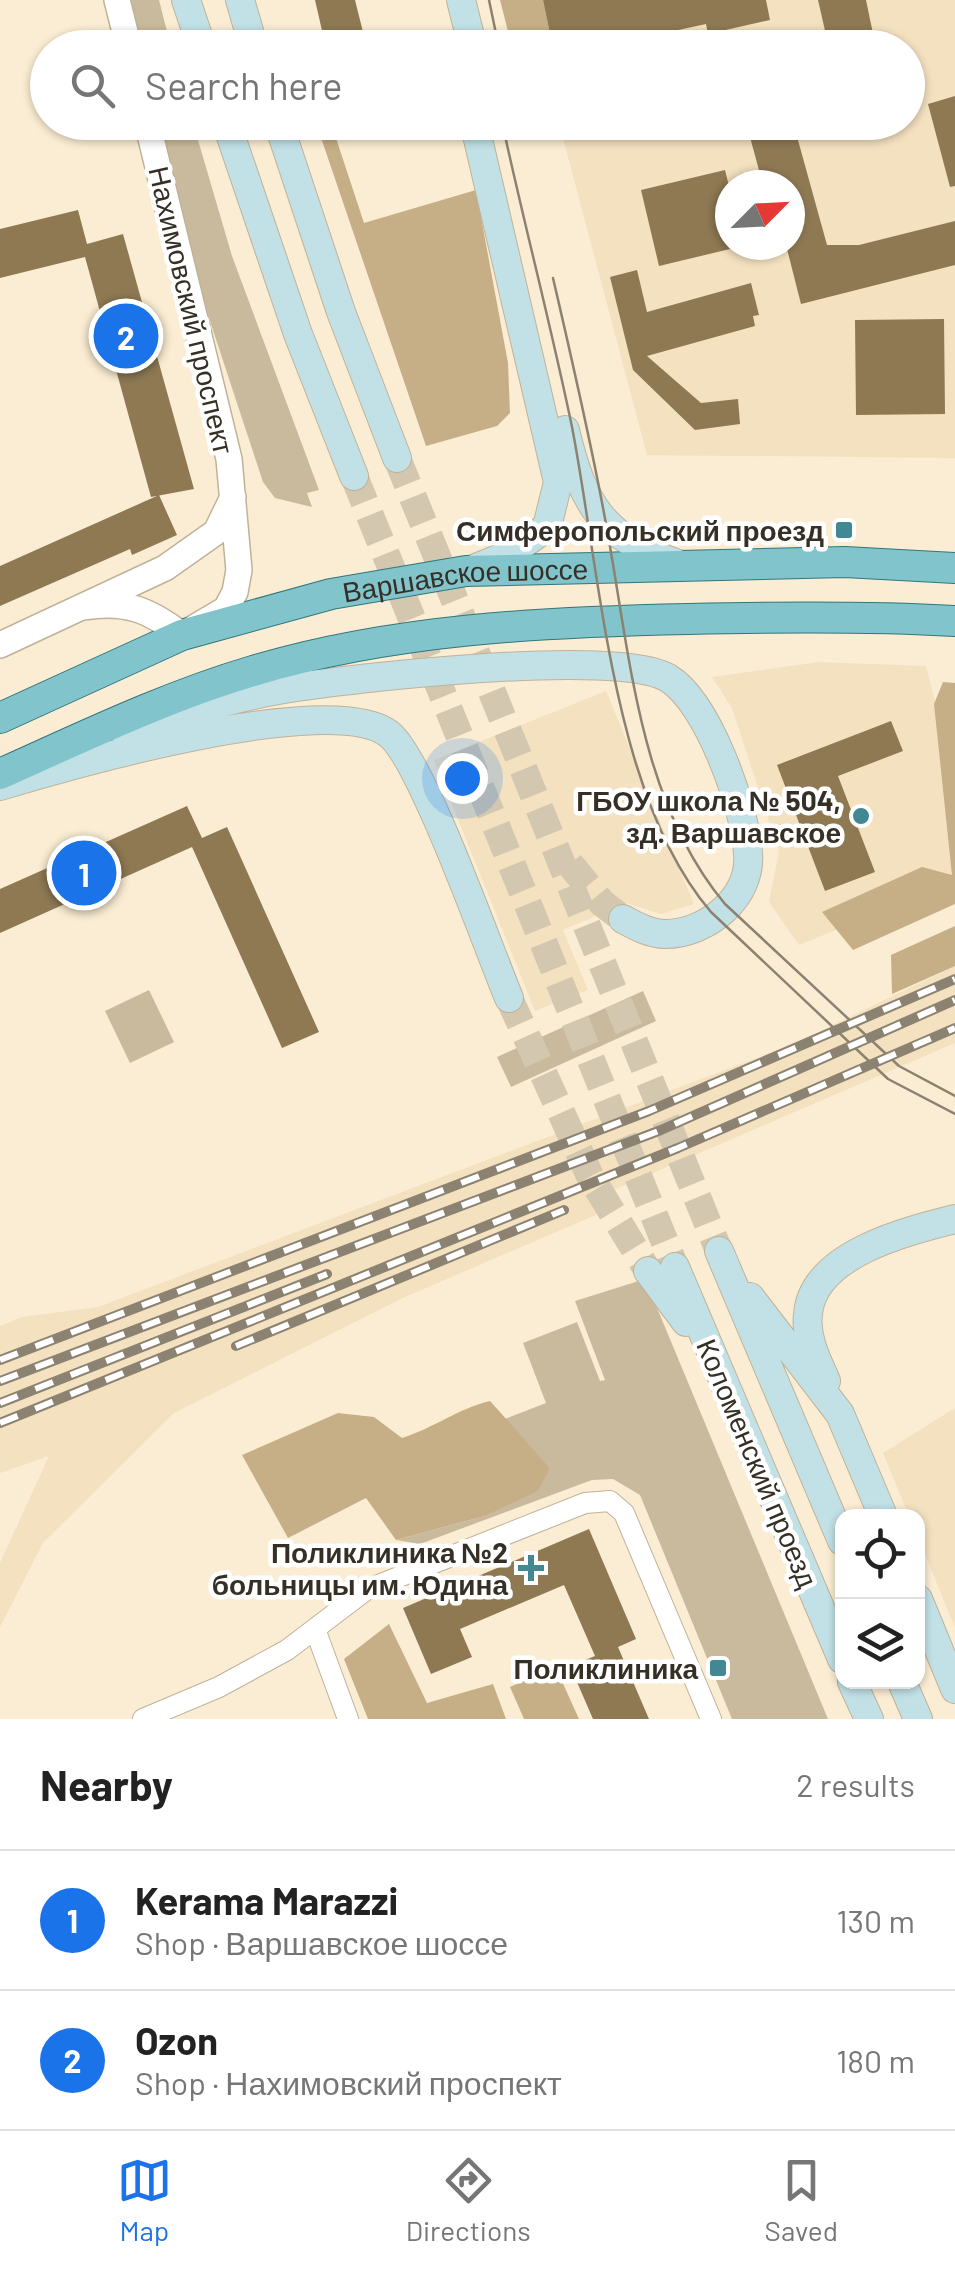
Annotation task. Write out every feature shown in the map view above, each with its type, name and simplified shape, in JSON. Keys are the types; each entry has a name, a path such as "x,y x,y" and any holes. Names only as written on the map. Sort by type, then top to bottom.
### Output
{"main road":[{"path":"186,0 196,30"},
{"path":"446,0 453,30"},
{"path":"462,0 469,30"},
{"path":"242,5 249,30"},
{"path":"232,140 298,334 354,476"},
{"path":"284,140 341,312 397,458"},
{"path":"466,572 508,556 537,537 554,512 558,482 478,140"},
{"path":"495,140 572,458 596,513 633,548 679,564"},
{"name":"Варшавское шоссе","path":"0,718 182,635 331,594 466,572 876,562 955,568"},
{"name":"Варшавское шоссе","path":"0,774 202,688 254,670 354,647 548,622 804,617 955,621"},
{"path":"63,746 283,689 599,662 650,670 669,678 699,708 747,834 749,862 732,902 713,919 686,932 661,934 623,919"},
{"path":"0,786 106,754 215,731 337,720 376,728 403,750 416,774 509,998"},
{"path":"880,1509 810,1343 807,1317 811,1299 826,1277 845,1262 919,1228 955,1219"},
{"name":"Коломенский проезд","path":"835,1524 722,1258 840,1414"},
{"name":"Коломенский проезд","path":"661,1269 712,1355 835,1644"},
{"path":"925,1616 955,1688"},
{"path":"852,1689 860,1719"},
{"path":"854,1689 869,1719"},
{"path":"905,1689 918,1719"}],"street":[{"path":"117,0 124,30"},
{"name":"Нахимовский проспект","path":"151,140 229,459 239,570 235,592 226,609 182,635"},
{"path":"0,645 165,568 216,532 232,497"},
{"path":"84,607 115,602 137,606 182,635"},
{"path":"143,1719 219,1687 287,1650 366,1590 585,1503 610,1501 624,1513 711,1719"},
{"path":"315,1629 348,1719"}],"shaded area":[{"path":"129,0 159,0 167,30 136,30"},
{"path":"500,0 543,0 549,30 508,30"},
{"path":"526,0 955,0 955,458 647,455 564,140 925,140 925,30 534,30"},
{"path":"163,140 198,140 232,256 319,490 307,493 312,507 275,498 263,482 204,303"},
{"path":"322,140 337,140 364,223 476,190 508,363 510,413 497,426 426,446"},
{"name":"ГБОУ школа № 504, зд. Варшавское","path":"819,662 926,666 955,781 955,881 799,945 769,902 779,852 732,708 712,677"},
{"path":"943,682 955,683 955,904 853,950 822,912 922,867 952,875 934,704"},
{"path":"606,691 694,904 661,914 626,903 563,930 588,990 535,1011 434,760"},
{"path":"955,926 955,966 892,994 891,955"},
{"path":"955,966 955,1043 597,1197 605,1211 405,1297 174,1413 43,1543 0,1627 0,1563 49,1456 0,1473 0,1326 22,1317 98,1307 791,1045"},
{"path":"149,990 174,1042 130,1063 105,1011"},
{"path":"643,991 656,1021 511,1087 497,1057"},
{"path":"645,1279 828,1719 732,1719 640,1495 613,1479 592,1480 420,1544 396,1540 485,1516 550,1468 505,1419 546,1403 523,1343 577,1322 600,1381 605,1380 575,1301"},
{"path":"490,1401 550,1468 538,1491 485,1516 396,1540 366,1498 288,1538 242,1455 338,1413 374,1417 402,1438"},
{"path":"955,1408 955,1628 925,1554 925,1509 906,1509 883,1453"},
{"path":"389,1624 427,1703 493,1684 506,1719 368,1719 344,1659"},
{"path":"555,1666 579,1719 524,1719 510,1687"}],"building":[{"path":"315,0 355,0 362,30 322,30"},
{"path":"543,0 766,0 770,20 726,30 707,30 706,24 678,30 549,30"},
{"path":"818,0 866,0 872,30 825,30"},
{"path":"955,96 955,186 950,187 928,104"},
{"path":"751,140 798,140 827,245 859,245 955,221 955,265 801,304 790,260 805,260 805,170 759,170"},
{"path":"715,172 715,253 659,266 641,190"},
{"path":"78,210 87,244 123,234 194,489 151,497 85,257 0,278 0,229"},
{"path":"637,270 647,312 751,283 759,315 753,316 755,326 647,356 701,403 738,399 740,424 695,430 633,370 610,277"},
{"path":"944,319 945,414 856,415 855,320"},
{"path":"159,495 177,535 132,555 130,549 0,606 0,566"},
{"path":"891,721 903,751 838,776 875,872 825,891 777,765"},
{"path":"187,806 202,838 227,827 319,1032 282,1048 192,847 0,933 0,889"},
{"path":"589,1529 636,1639 618,1647 649,1719 593,1719 570,1666 595,1656 564,1585 460,1629 472,1657 431,1674 403,1608"}],"tunnel":[{"path":"397,458 719,1251"},
{"path":"354,476 675,1267"},
{"path":"570,864 602,903 623,919"},
{"path":"509,998 590,1176 648,1271"}],"tram line":[{"path":"489,0 495,30"},
{"path":"506,140 572,427 615,682 652,809 678,864 711,912 888,1079 955,1114"},
{"path":"553,278 594,462 642,723 673,819 696,863 725,904 899,1066 955,1096"}],"railway":[{"path":"0,1360 649,1111 955,979"},
{"path":"0,1381 661,1130 955,1000"},
{"path":"0,1423 678,1148 955,1028"},
{"path":"236,1346 564,1210"},
{"path":"0,1403 327,1274"}],"place":[{"name":"Ozon","path":"126,336"},
{"name":"Симферопольский проезд","path":"844,530"},
{"name":"ГБОУ школа № 504, зд. Варшавское","path":"861,816"},
{"name":"Kerama Marazzi","path":"84,873"},
{"name":"Поликлиника №2 больницы им. Юдина","path":"531,1568"},
{"name":"Поликлиника","path":"718,1668"}]}
